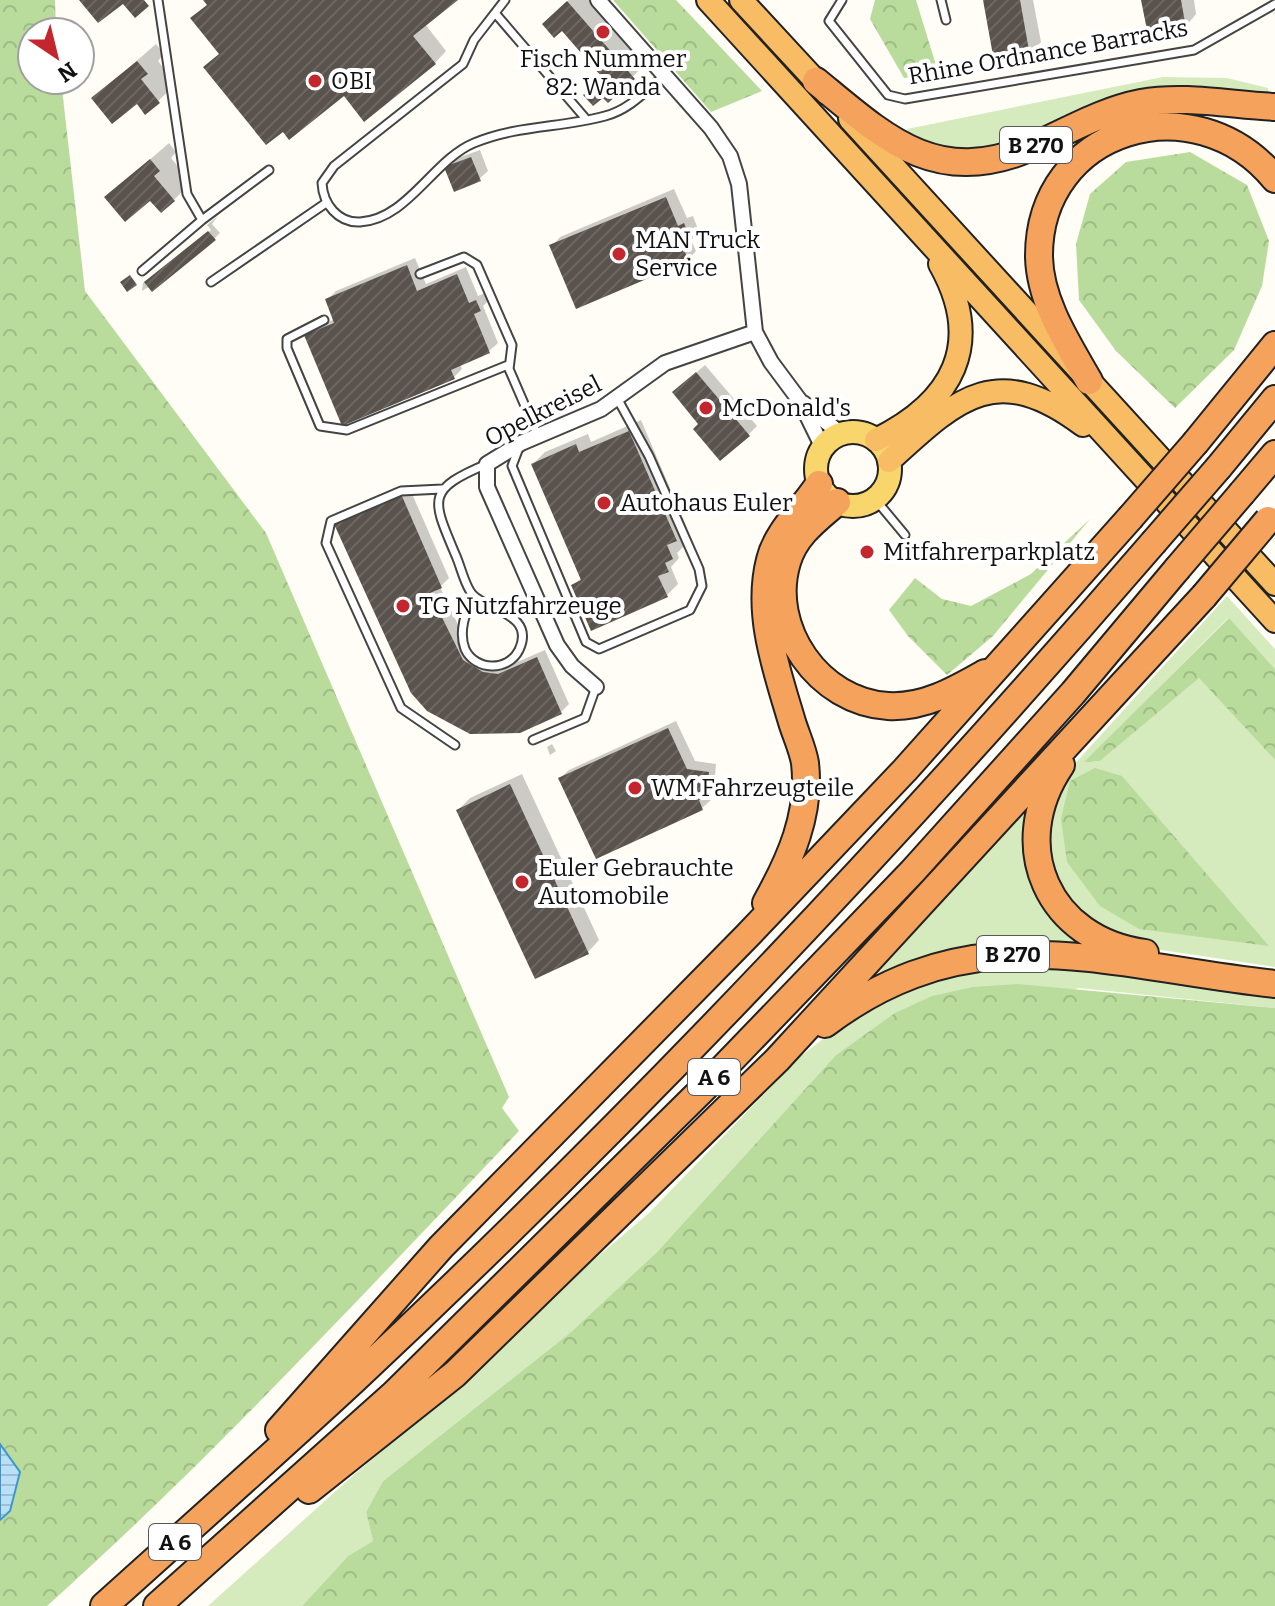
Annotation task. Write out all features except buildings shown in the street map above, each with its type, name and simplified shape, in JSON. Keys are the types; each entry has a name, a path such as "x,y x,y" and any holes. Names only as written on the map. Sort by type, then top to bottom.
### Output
{"highway":[{"path":"708,0 1275,621"},
{"name":"B 270","path":"741,0 1275,584"},
{"name":"B 270","path":"816,81 898,145 942,162 968,164 1026,150 1113,111 1139,103 1167,100 1275,107"},
{"path":"1089,381 1051,308 1039,258 1052,201 1085,155 1128,131 1173,124 1220,134 1245,148 1275,179"},
{"path":"876,440 898,429 936,399 952,377 959,354 959,310 943,270 923,236"},
{"path":"1242,385 1275,331"},
{"path":"828,493 786,563 782,615 797,650 834,688 861,701 890,706 935,700 1005,661 1196,442 1275,345"},
{"path":"889,461 962,401 1008,389 1044,400 1118,451"},
{"name":"A 6","path":"104,1606 356,1378 626,1114 880,852 1153,543 1275,399"},
{"name":"A 6","path":"157,1606 394,1394 704,1088 912,872 1073,693 1275,454"},
{"name":"A 6","path":"747,936 790,860 804,808 805,763 772,654 764,590 770,557 790,520 828,493"},
{"path":"217,1552 341,1466 455,1374 777,1060 1204,596 1271,516"},
{"name":"A 6","path":"246,1478 283,1424 441,1247 747,936 1005,661"},
{"path":"1112,696 1056,773 1038,814 1037,858 1045,885 1075,925 1100,940 1137,952 1275,972"},
{"name":"B 270","path":"777,1060 871,993 911,974 987,954 1050,953 1275,984"}],"main road":[{"path":"853,432 876,440 889,461 884,489 875,499 849,506 828,493 818,459 832,441 853,432"}],"street":[{"path":"598,0 711,128 730,156 739,184 755,332 771,362 832,441"},
{"name":"Opelkreisel","path":"596,687 572,666 557,645 487,487 484,476 487,464 521,443 601,409 665,363 755,332"},
{"path":"800,401 832,441"}],"lane":[{"path":"158,0 187,194 202,220"},
{"path":"505,0 474,40 463,64 334,166 322,183 326,203 334,213 358,222 375,218 406,200 432,173 471,143 526,126 606,116 629,106 665,75"},
{"name":"Rhine Ordnance Barracks","path":"842,0 829,21 888,95 905,99 1194,50 1275,4"},
{"path":"941,0 946,20"},
{"path":"495,13 586,119"},
{"path":"142,271 202,220 269,170"},
{"path":"211,282 326,203"},
{"path":"420,274 464,257 471,259 512,345 508,365 538,436"},
{"path":"324,320 293,333 287,339 287,348 320,426 333,430 347,430 508,365"},
{"path":"521,443 512,466 586,642 599,649 690,610 702,586 699,569 649,456 617,398"},
{"path":"473,595 464,619 464,647 472,660 483,665 495,667 510,661 521,643 520,628 498,607 473,595 436,509 442,489 456,477 487,464"},
{"path":"442,489 401,491 341,514 331,521 326,543 401,708 455,745"},
{"path":"875,499 905,535"},
{"name":"Opelkreisel","path":"533,740 585,718 596,687"}],"green space":[{"path":"0,0 55,0 56,16 16,16 16,96 63,96 85,291 266,533 509,1097 502,1108 519,1131 229,1433 47,1606 0,1606"},
{"path":"613,0 676,0 762,91 711,112"},
{"path":"875,0 916,0 939,75 904,78 870,19"},
{"path":"1163,77 1227,78 1268,88 1269,96 1085,116 979,152 914,144 907,129"},
{"path":"1190,152 1247,185 1269,241 1262,286 1234,350 1175,408 1116,351 1079,300 1076,244 1090,194 1126,162"},
{"path":"1090,519 993,636 947,675 908,636 889,610 915,578 942,599 971,606 1031,574"},
{"path":"1227,596 1275,649 1275,669 1228,618 1085,762 1100,761 1199,677 1275,760 1275,967 1135,946 1109,938 1065,899 1049,853 1047,829 1052,801 1071,768"},
{"path":"1229,618 1275,669 1275,760 1199,678 1100,761 1084,762"},
{"path":"1095,768 1122,776 1269,946 1139,929 1100,906 1067,862 1061,819 1070,781"},
{"path":"1026,806 1029,867 1043,896 1081,943 1081,948 853,995"},
{"path":"1049,961 1275,991 1275,1008 1079,988 835,1056 657,1252 571,1332 383,1481 366,1512 373,1541 348,1556 302,1606 208,1606 356,1473 466,1381 576,1275 648,1214 801,1056 875,999 914,980"},
{"path":"1018,984 1275,1008 1275,1606 302,1606 348,1556 373,1541 366,1512 383,1481 571,1332 657,1252 835,1056 895,1013 932,996 973,987"}],"water":[{"path":"0,1444 20,1472 10,1511 0,1520"}],"place":[{"name":"Fisch Nummer 82: Wanda","path":"603,32"},
{"name":"OBI","path":"315,81"},
{"name":"MAN Truck Service","path":"619,254"},
{"name":"McDonald's","path":"706,408"},
{"name":"Autohaus Euler","path":"604,503"},
{"name":"Mitfahrerparkplatz","path":"867,552"},
{"name":"TG Nutzfahrzeuge","path":"403,606"},
{"name":"WM Fahrzeugteile","path":"635,788"},
{"name":"Euler Gebrauchte Automobile","path":"522,882"}]}
